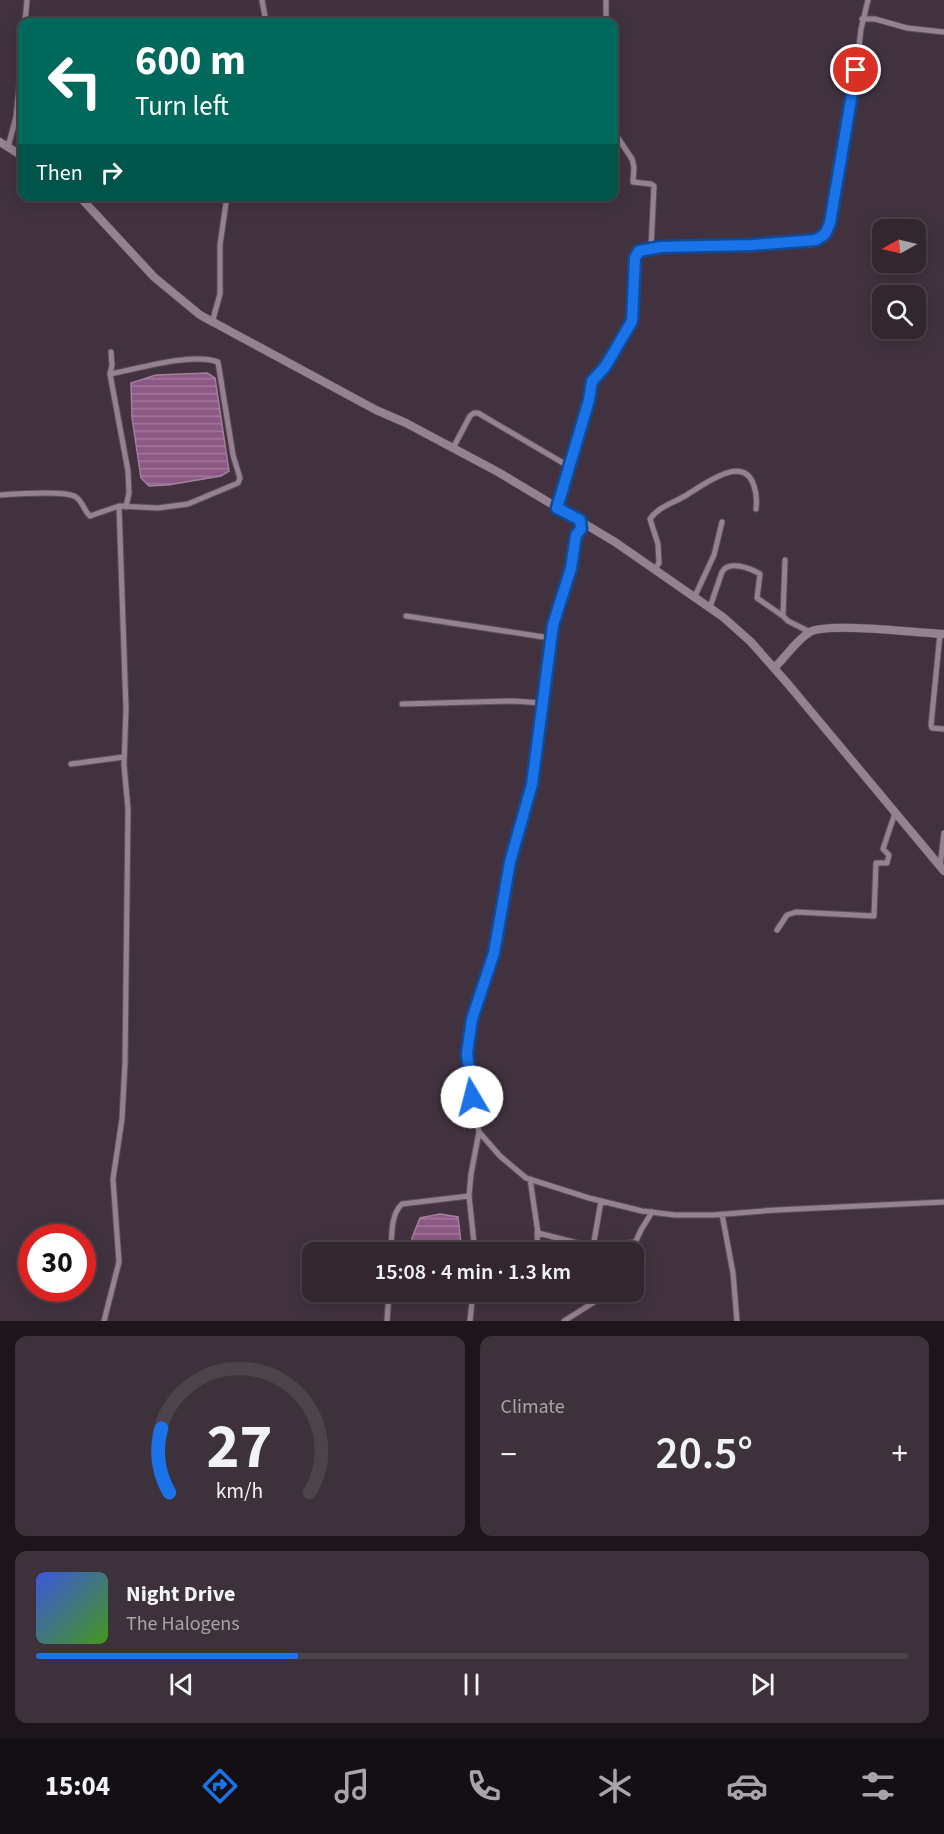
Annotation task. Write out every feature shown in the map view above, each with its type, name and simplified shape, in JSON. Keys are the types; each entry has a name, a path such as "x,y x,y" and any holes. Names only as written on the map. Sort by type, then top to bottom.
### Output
{"street":[{"path":"25,18 27,0"},
{"path":"262,0 265,18"},
{"path":"606,0 606,18"},
{"path":"557,508 589,400 592,381 605,367 632,321 635,258 639,251 651,248 752,245 816,240 825,234 830,223 854,90 862,20 868,0"},
{"path":"862,20 875,19 907,28 944,32"},
{"path":"8,147 16,117 18,97"},
{"path":"618,138 632,159 634,167 632,182 654,186 651,248"},
{"path":"0,142 18,153"},
{"path":"84,201 154,277 190,308 212,323 498,472 580,520 710,607 741,632 774,668 942,869"},
{"path":"212,323 220,294 220,245 226,201"},
{"path":"104,1321 120,1262 113,1179 122,1119 125,1063 128,809 124,757 126,709 122,506 129,493 128,471 110,374 111,352"},
{"path":"0,495 34,493 71,495 77,498 90,516 122,506 166,507 188,504 238,483 240,478 233,455 219,362 188,359 110,374"},
{"path":"453,448 470,416 478,413 570,467"},
{"path":"655,569 658,563 658,544 650,519 669,504 718,476 740,471 745,472 752,479 757,499 756,509"},
{"path":"474,1242 469,1196 479,1132 470,1086 467,1048 472,1019 498,937 510,862 532,784 540,739 550,638 555,614 571,568 576,535 581,529 580,520"},
{"path":"695,596 714,555 722,522"},
{"path":"783,616 785,560"},
{"path":"710,607 722,572 729,565 752,569 760,574 757,598 788,621 810,632"},
{"path":"406,616 550,638"},
{"path":"774,668 810,632 830,628 942,634 931,725 932,728 944,729"},
{"path":"402,704 513,701 542,703"},
{"path":"71,764 124,757"},
{"path":"777,930 787,915 796,912 874,916 876,866 877,862 887,863 889,860 889,855 884,849 895,813"},
{"path":"942,869 944,833"},
{"path":"479,1132 512,1168 530,1179 601,1201 652,1212 675,1215 722,1214 944,1202"},
{"path":"530,1179 538,1242"},
{"path":"392,1242 394,1220 402,1204 469,1196"},
{"path":"594,1242 601,1201"},
{"path":"635,1242 652,1212"},
{"path":"722,1214 733,1273 737,1321"},
{"path":"537,1232 574,1242"},
{"path":"387,1321 388,1302"},
{"path":"470,1321 471,1302"},
{"path":"564,1321 595,1302"},
{"path":"576,1314 576,1321"}],"shaded area":[{"path":"207,373 215,378 229,471 221,476 149,486 141,478 132,417 131,383 156,375"},
{"path":"440,1214 458,1217 461,1242 412,1242 420,1218"}],"route":[{"path":"472,1097 467,1053 472,1019 498,937 504,889 536,763 547,656 553,625 571,568 576,535 581,529 580,520 557,508 589,400 592,381 605,367 632,321 635,258 639,251 661,247 795,242 816,240 825,234 830,223 856,70"}]}
